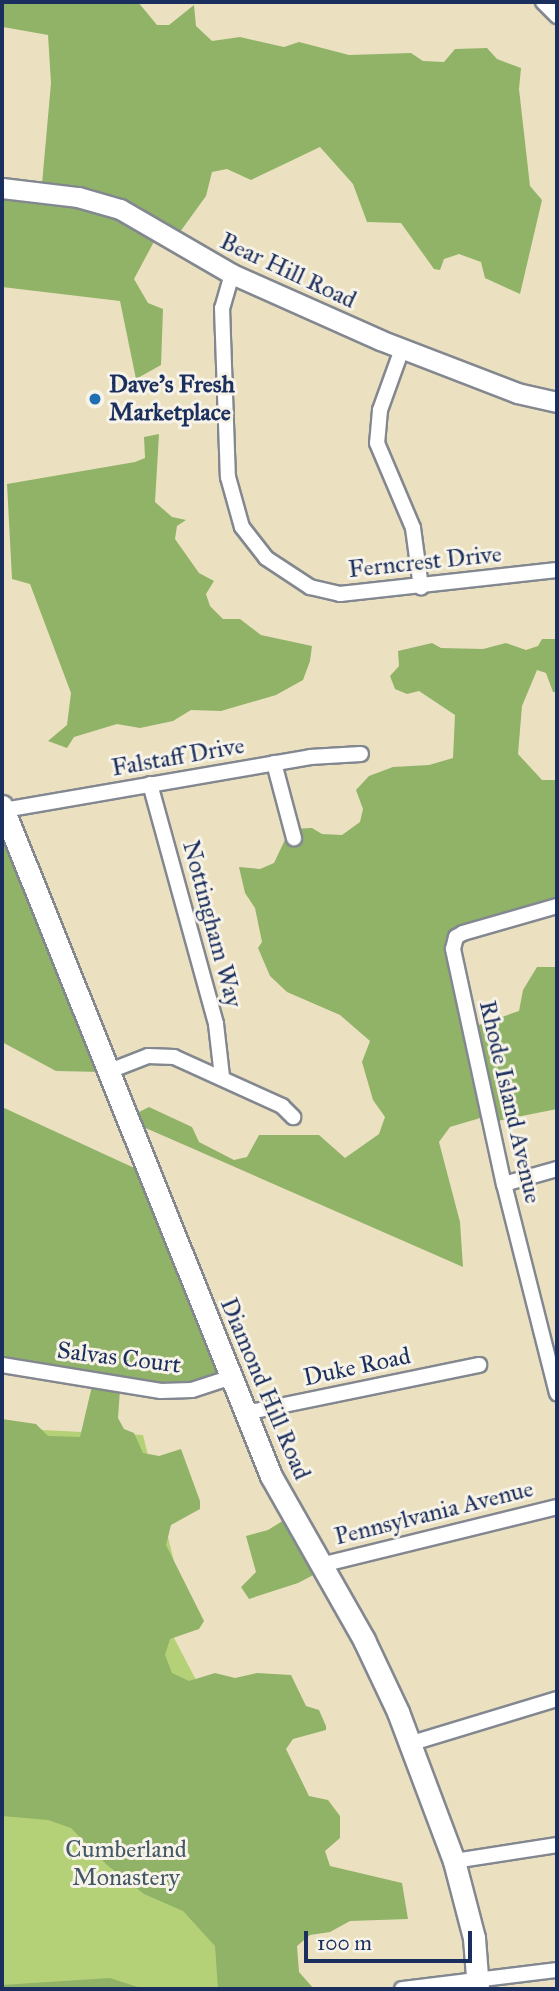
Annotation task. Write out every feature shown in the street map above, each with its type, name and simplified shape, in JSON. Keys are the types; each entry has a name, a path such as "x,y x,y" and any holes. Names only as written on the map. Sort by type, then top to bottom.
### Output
{"main road":[{"name":"Diamond Hill Road","path":"3,808 271,1476 369,1649 408,1744 454,1861 470,1919 477,1984"}],"street":[{"path":"542,2 557,16"},
{"name":"Bear Hill Road","path":"2,188 111,205 232,274 402,349 517,393 557,402"},
{"name":"Ferncrest Drive","path":"232,274 222,308 228,477 242,527 266,558 310,587 340,594 557,570"},
{"path":"402,349 380,410 377,443 413,528 421,587"},
{"name":"Falstaff Drive","path":"3,808 274,764 360,754"},
{"path":"274,764 294,838"},
{"name":"Nottingham Way","path":"150,784 216,1024 222,1077"},
{"name":"Rhode Island Avenue","path":"557,906 463,933 453,943 504,1184 557,1393"},
{"path":"107,1072 161,1054 222,1077 282,1106 293,1117"},
{"path":"504,1184 557,1169"},
{"name":"Salvas Court","path":"2,1365 161,1391 192,1390 230,1378"},
{"name":"Duke Road","path":"246,1417 255,1411 479,1365"},
{"name":"Pennsylvania Avenue","path":"321,1565 557,1507"},
{"path":"408,1744 557,1699"},
{"path":"454,1861 557,1845"},
{"path":"402,1989 477,1984 557,1970"}],"green space":[{"path":"2,2 138,2 157,25 169,25 194,5 196,26 212,41 240,37 284,47 299,42 349,55 411,53 423,61 444,62 455,49 487,48 497,59 521,68 519,89 530,186 542,200 520,294 485,278 481,262 459,254 444,259 440,270 434,269 401,223 367,222 353,184 320,147 251,180 227,169 212,172 206,196 172,243 157,236 134,279 148,303 163,309 161,365 136,379 120,301 2,287 2,193 41,195 51,83 48,35 3,27"},
{"path":"159,434 155,502 172,517 186,520 177,526 175,539 199,573 214,581 206,594 210,606 223,619 240,619 261,635 312,646 310,661 303,680 276,695 221,711 191,710 173,721 140,728 117,724 74,737 67,748 48,741 67,725 71,693 30,584 12,579 7,484 135,462 145,458 144,437"},
{"path":"542,639 557,639 557,692 553,692 546,673 537,670 522,706 518,754 542,780 557,780 557,910 455,941 476,1026 519,1011 523,990 537,967 557,967 557,1109 492,1122 487,1116 450,1127 439,1142 460,1222 463,1267 125,1119 149,1107 192,1127 199,1142 234,1160 247,1157 259,1135 319,1135 345,1158 379,1134 385,1117 373,1100 362,1062 370,1041 340,1015 287,992 270,976 258,948 262,942 255,908 245,893 239,867 260,869 274,863 290,829 312,828 322,834 342,835 360,822 363,809 356,790 369,776 393,767 429,765 453,758 455,715 419,691 407,694 395,689 390,676 399,666 398,651 432,643 441,648 483,649 506,643 526,650 538,646"},
{"path":"2,820 102,1072 56,1071 2,1042"},
{"path":"2,1107 143,1172 230,1382 120,1390 118,1418 124,1429 134,1433 143,1453 159,1456 181,1449 200,1501 200,1509 171,1525 166,1545 204,1621 199,1629 170,1639 165,1655 172,1673 189,1681 215,1673 235,1678 257,1673 291,1675 306,1706 319,1710 326,1726 326,1730 293,1739 286,1749 309,1796 328,1800 340,1816 340,1838 325,1851 330,1866 402,1883 408,1919 350,1921 330,1932 310,1935 297,1946 299,1972 314,1989 218,1989 215,1946 183,1911 144,1894 107,1865 71,1828 48,1820 2,1816 2,1419 36,1424 48,1436 80,1437 92,1386 2,1370"},
{"name":"Cumberland Monastery","path":"2,1428 143,1435 179,1582 173,1636 196,1680 290,1989 2,1989"},
{"path":"289,1517 323,1570 298,1583 249,1599 241,1587 256,1572 246,1536 268,1530"},
{"path":"110,1978 144,1989 2,1989 2,1985"}],"place":[{"name":"Dave's Fresh Marketplace","path":"95,399"}]}
